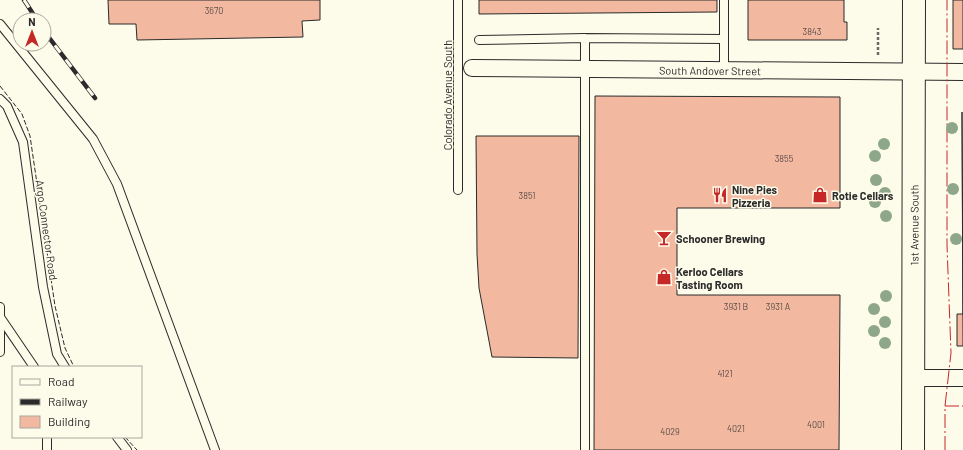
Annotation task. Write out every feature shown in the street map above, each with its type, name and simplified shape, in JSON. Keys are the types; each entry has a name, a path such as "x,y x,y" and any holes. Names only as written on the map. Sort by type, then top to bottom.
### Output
{"main road":[{"name":"1st Avenue South","path":"913,450 914,0"}],"street":[{"name":"South Andover Street","path":"465,68 963,72"},
{"path":"913,378 963,378"}],"lane":[{"name":"Colorado Avenue South","path":"458,0 465,68 458,190"},
{"path":"724,0 724,70"},
{"path":"0,24 93,138 117,184 215,450"},
{"path":"479,40 585,38 724,39"},
{"path":"585,38 585,450"},
{"name":"Argo Connector Road","path":"0,99 6,106 23,142 43,287 57,354 64,366"},
{"path":"0,307 0,352"},
{"path":"0,317 33,366"},
{"path":"47,438 47,450"},
{"path":"118,438 127,450"}],"path":[{"path":"878,28 878,61"}],"building":[{"path":"108,0 320,0 320,20 302,21 303,37 137,40 136,24 109,24"},
{"path":"479,0 717,0 717,12 479,14"},
{"path":"748,0 844,0 844,22 847,22 847,40 748,40"},
{"path":"953,0 963,0 963,49 953,49"},
{"path":"595,96 840,97 840,208 677,208 677,295 840,295 839,450 594,450"},
{"path":"476,136 579,136 578,358 492,357 479,288 477,254"},
{"path":"957,314 963,314 963,346 957,346"}],"railway":[{"path":"24,0 32,12"},
{"path":"52,42 95,98"}],"fence":[{"path":"0,86 22,114 30,136 55,306 65,348 74,366"},
{"path":"126,438 137,450"}],"power":[{"path":"945,450 945,406 951,353 947,245 947,0"},
{"path":"945,406 963,406"}],"place":[{"name":"Nine Pies Pizzeria","path":"720,195"},
{"name":"Rotie Cellars","path":"820,195"},
{"name":"Schooner Brewing","path":"664,238"},
{"name":"Kerloo Cellars Tasting Room","path":"664,277"}]}
